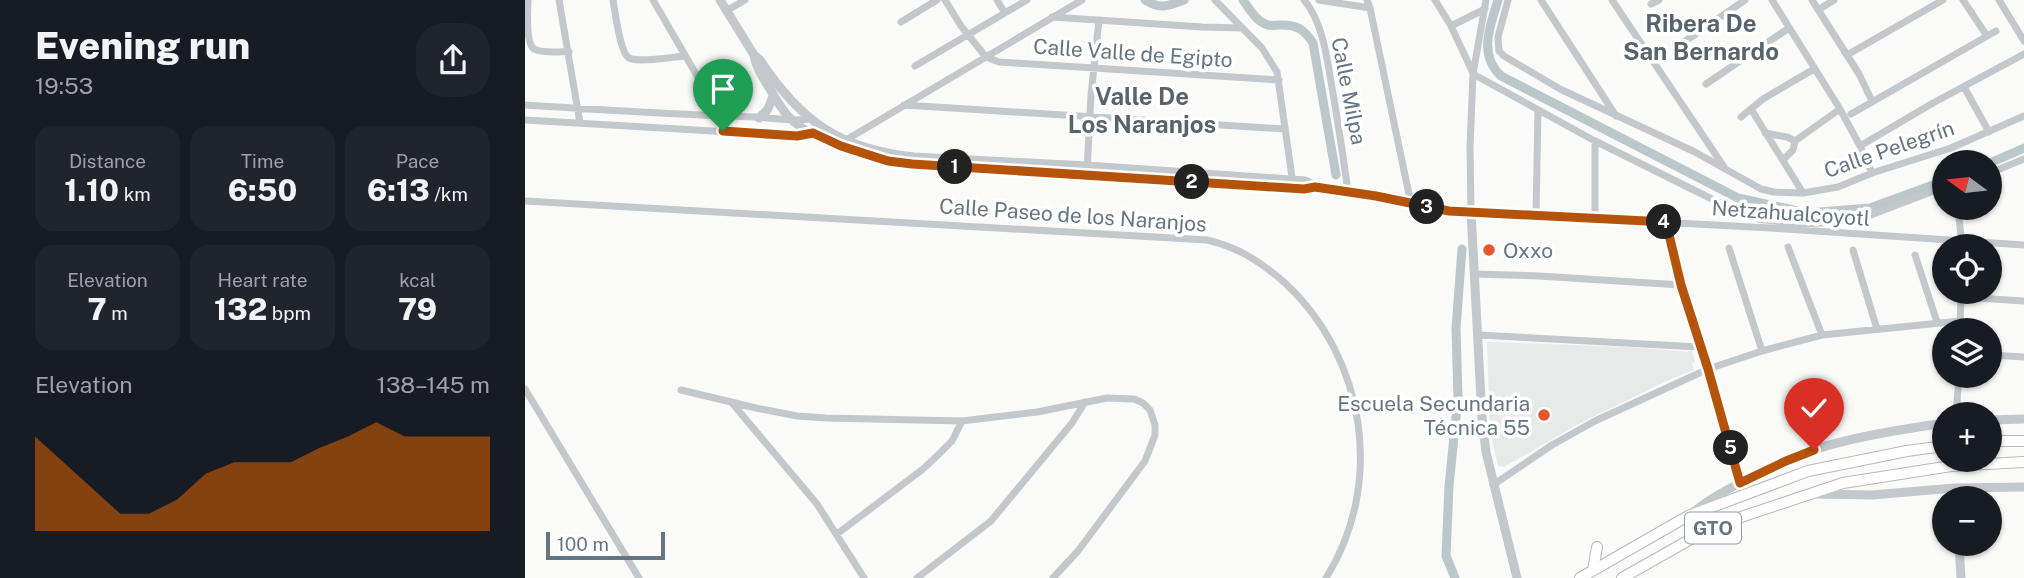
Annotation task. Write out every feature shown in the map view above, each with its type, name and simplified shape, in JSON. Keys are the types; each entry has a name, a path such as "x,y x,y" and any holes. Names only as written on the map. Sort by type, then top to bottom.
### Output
{"main road":[{"path":"2002,441 2024,441"},
{"name":"GTO","path":"1580,578 1688,516 1808,471 1932,448"},
{"name":"GTO","path":"1622,578 1691,539 1732,520 1854,481 1951,466 2024,462"},
{"path":"1593,570 1597,547"}],"street":[{"path":"529,0 529,45 540,51 569,51"},
{"path":"559,0 580,123"},
{"path":"613,0 626,56 639,59 685,56"},
{"path":"653,0 721,117"},
{"path":"720,0 754,55 761,60 792,104 809,119 846,140 889,154 1293,184 1304,189 1315,187 1449,211 1471,212"},
{"path":"726,11 745,0"},
{"path":"901,22 937,0"},
{"path":"945,0 986,57"},
{"path":"997,0 1005,13"},
{"path":"915,66 1027,0"},
{"path":"846,140 1082,0"},
{"path":"1215,0 1269,58 1279,80 1293,184"},
{"name":"Calle Milpa","path":"1304,0 1314,15 1322,39 1348,192"},
{"path":"1319,0 1370,8"},
{"path":"1367,0 1411,204"},
{"path":"1435,0 1451,26 1473,74 1595,141 1738,212 1771,222 1853,220 1932,191"},
{"name":"Calle Pelegrín","path":"1508,0 1498,37 1499,51 1560,89 1724,167 1745,182 1774,192 1803,192 1838,187 1951,148 2024,116"},
{"path":"1541,0 1617,116"},
{"path":"1612,0 1724,167"},
{"path":"1684,42 1745,0"},
{"path":"1772,0 1840,109 1873,173"},
{"path":"1812,0 1872,101"},
{"path":"1818,10 1834,0"},
{"path":"1847,55 1943,0"},
{"path":"1963,0 1987,36"},
{"path":"2002,1 2024,41"},
{"path":"1451,26 1486,4"},
{"path":"1486,4 1473,74 1470,147 1474,274 1486,452 1517,578"},
{"path":"1052,17 1243,28"},
{"path":"1087,170 1099,20"},
{"path":"1706,84 1789,29"},
{"path":"1851,114 1996,31"},
{"path":"1860,146 2024,54"},
{"path":"754,55 755,64 773,96 795,121 841,146 888,161 945,167 1087,170"},
{"name":"Calle Valle de Egipto","path":"986,57 999,62 1279,80"},
{"path":"1741,117 1814,69"},
{"path":"1964,87 1989,132"},
{"path":"759,117 768,109 773,96"},
{"path":"525,105 795,121 809,119"},
{"path":"904,105 1285,129"},
{"path":"1751,109 1803,192"},
{"path":"1783,160 1793,150 1794,141 1840,109"},
{"path":"1536,215 1538,110"},
{"path":"525,120 797,136 823,128"},
{"path":"1765,133 1794,141"},
{"path":"1595,141 1595,218"},
{"path":"2002,168 2024,159"},
{"name":"Calle Paseo de los Naranjos","path":"525,201 1206,240 1246,253 1268,268 1317,317 1335,346 1347,375 1356,410 1360,474 1355,506 1344,540 1326,578"},
{"name":"Netzahualcoyotl","path":"1471,212 1666,222 1932,242"},
{"path":"1666,222 1681,285 1740,483"},
{"name":"Netzahualcoyotl","path":"2002,245 2024,245"},
{"path":"1788,247 1822,335"},
{"path":"1729,248 1762,351"},
{"path":"1853,250 1877,328"},
{"path":"1915,255 1936,318"},
{"path":"1474,274 1681,285"},
{"path":"2002,299 2024,301"},
{"path":"1493,485 1552,445 1595,421 1708,369 1822,335 1932,322"},
{"path":"1478,335 1699,346"},
{"path":"2002,356 2024,357"},
{"path":"525,389 639,578"},
{"path":"681,390 797,416 962,421 1122,398 1143,403 1150,410 1155,425 1155,435 1145,461 1078,551 1053,578"},
{"path":"917,578 991,521 1072,423 1085,402"},
{"path":"732,403 817,504 864,578"},
{"path":"2002,420 2024,419"},
{"path":"837,534 931,462 952,440 962,421"},
{"path":"1688,516 1710,499 1740,483 1814,450 1877,434 1932,425"},
{"path":"2002,487 2024,487"},
{"path":"1811,494 1872,495 1932,490"},
{"path":"1960,556 1961,578"}],"shaded area":[{"name":"Escuela Secundaria Técnica 55","path":"1487,342 1633,347 1688,352 1692,350 1695,362 1692,363 1694,370 1577,425 1504,467 1498,466 1490,431"}],"waterway":[{"path":"1145,0 1164,6 1184,0"},
{"path":"1243,0 1260,21 1270,25 1295,27 1303,31 1313,43 1336,175"},
{"path":"1498,0 1489,30 1488,49 1494,68 1501,76 1738,198 1807,213 1870,208 1932,185"},
{"path":"2002,158 2024,148"},
{"path":"1455,578 1446,556 1449,486 1458,397 1456,328 1462,249"}],"place":[{"name":"Oxxo","path":"1489,250"},
{"name":"Escuela Secundaria Técnica 55","path":"1544,415"}],"district":[{"name":"Ribera De San Bernardo","path":"1701,37"},
{"name":"Valle De Los Naranjos","path":"1142,110"}],"route":[{"path":"723,131 797,136 813,133 841,146 888,161 912,164 1304,189 1315,187 1449,211 1666,222 1681,285 1740,483 1814,450"}]}
